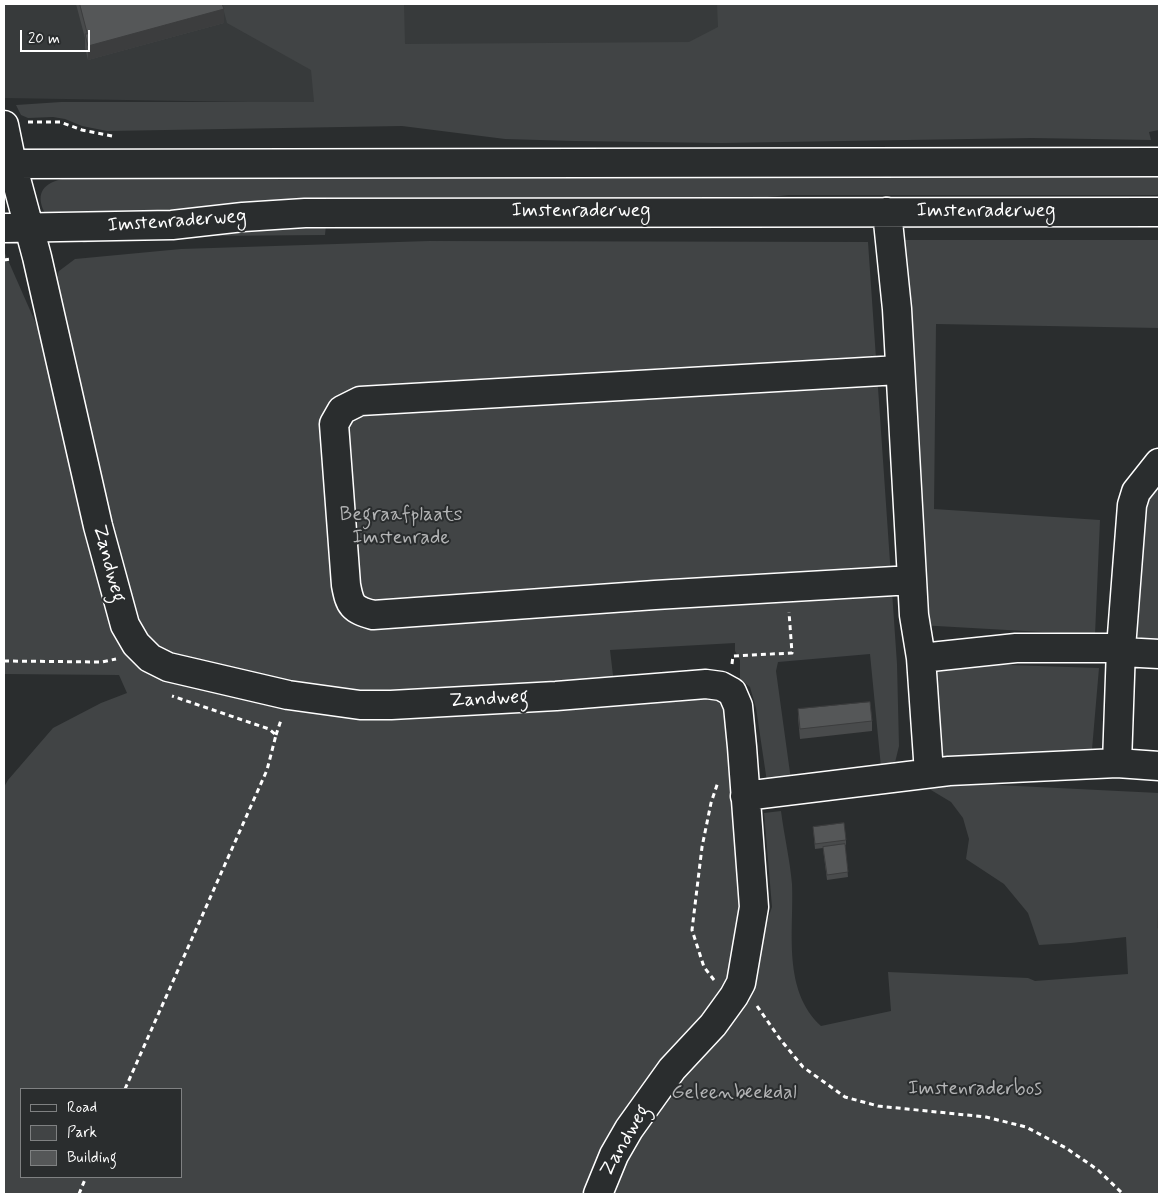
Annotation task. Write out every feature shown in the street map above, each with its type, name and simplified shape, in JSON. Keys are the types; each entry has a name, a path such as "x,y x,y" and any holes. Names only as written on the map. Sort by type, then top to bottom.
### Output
{"street":[{"name":"Zandweg","path":"4,125 16,228 37,257 98,526 124,625 136,644 150,658 168,667 288,695 360,705 556,696 706,684 721,686 732,692 738,706 754,907 736,992 713,1025 672,1069 629,1129 614,1155 598,1194"},
{"path":"8,164 1159,162"},
{"path":"887,212 897,308 914,615 921,658 929,773"},
{"name":"Imstenraderweg","path":"16,228 172,226 243,217 304,213 1159,212"},
{"path":"899,370 360,401 342,410 334,424 346,585 350,603 358,611 373,615 636,596 912,580"},
{"path":"1117,763 1122,650 1132,505 1136,492 1159,463"},
{"path":"921,658 1016,648 1122,650 1159,654"},
{"path":"745,796 949,771 1117,763 1159,766"}],"path":[{"path":"732,692 733,656 792,653 790,612 778,612 777,588"},
{"path":"4,661 102,662 119,659 136,644"},
{"path":"125,1088 268,770 276,736 268,729 164,693"},
{"path":"719,778 711,803 702,847 692,930 704,968 736,992 780,1039 803,1067 845,1097 878,1106 986,1117 1026,1128 1066,1148 1090,1164 1123,1194"},
{"path":"79,1194 86,1178"}],"shaded area":[{"path":"4,4 1159,4 1159,117 4,98"}],"green space":[{"path":"222,4 404,4 405,44 689,42 718,27 717,4 1159,4 1159,130 1149,132 1151,140 1032,138 721,143 505,139 402,126 107,131 82,126 65,119 53,117 28,118 21,115 16,105 61,102 314,102 311,70 227,23"},
{"path":"1159,169 1159,194 1157,195 789,195 713,202 46,215 41,202 42,192 45,188 49,184 62,179 390,179 478,175"},
{"path":"326,225 325,235 202,236 82,243 94,236"},
{"path":"901,240 1159,240 1159,328 936,324 934,509 1100,520 1095,635 919,625"},
{"name":"Begraafplaats Imstenrade","path":"429,241 868,242 897,664 899,746 892,775 881,767 870,654 778,662 776,671 791,780 767,782 756,708 750,687 740,679 740,660 735,651 735,643 610,650 614,684 377,699 188,673 142,638 50,297 59,271 75,259 181,249"},
{"path":"4,251 37,326 46,355 114,636 136,661 285,700 717,693 745,737 743,989 772,907 764,813 781,811 792,884 792,940 795,978 800,995 809,1011 821,1026 891,1011 888,972 1028,978 1035,981 1128,974 1126,937 1039,945 1028,913 1004,884 966,859 969,839 963,818 951,802 916,781 1159,793 1159,1194 4,1194 4,787 53,728 101,703 127,693 119,675 4,674"},
{"path":"1159,477 1159,649 1125,635 1129,535"},
{"path":"918,662 1099,668 1091,761 922,758"}],"building":[{"path":"80,4 222,4 224,9 88,46"},
{"path":"870,702 872,721 800,729 798,709"},
{"path":"844,823 846,840 815,844 813,827"},
{"path":"845,844 848,872 827,875 823,847"}],"park label":[{"name":"Imstenraderbos","path":"975,1090"},
{"name":"Geleenbeekdal","path":"734,1094"}]}
